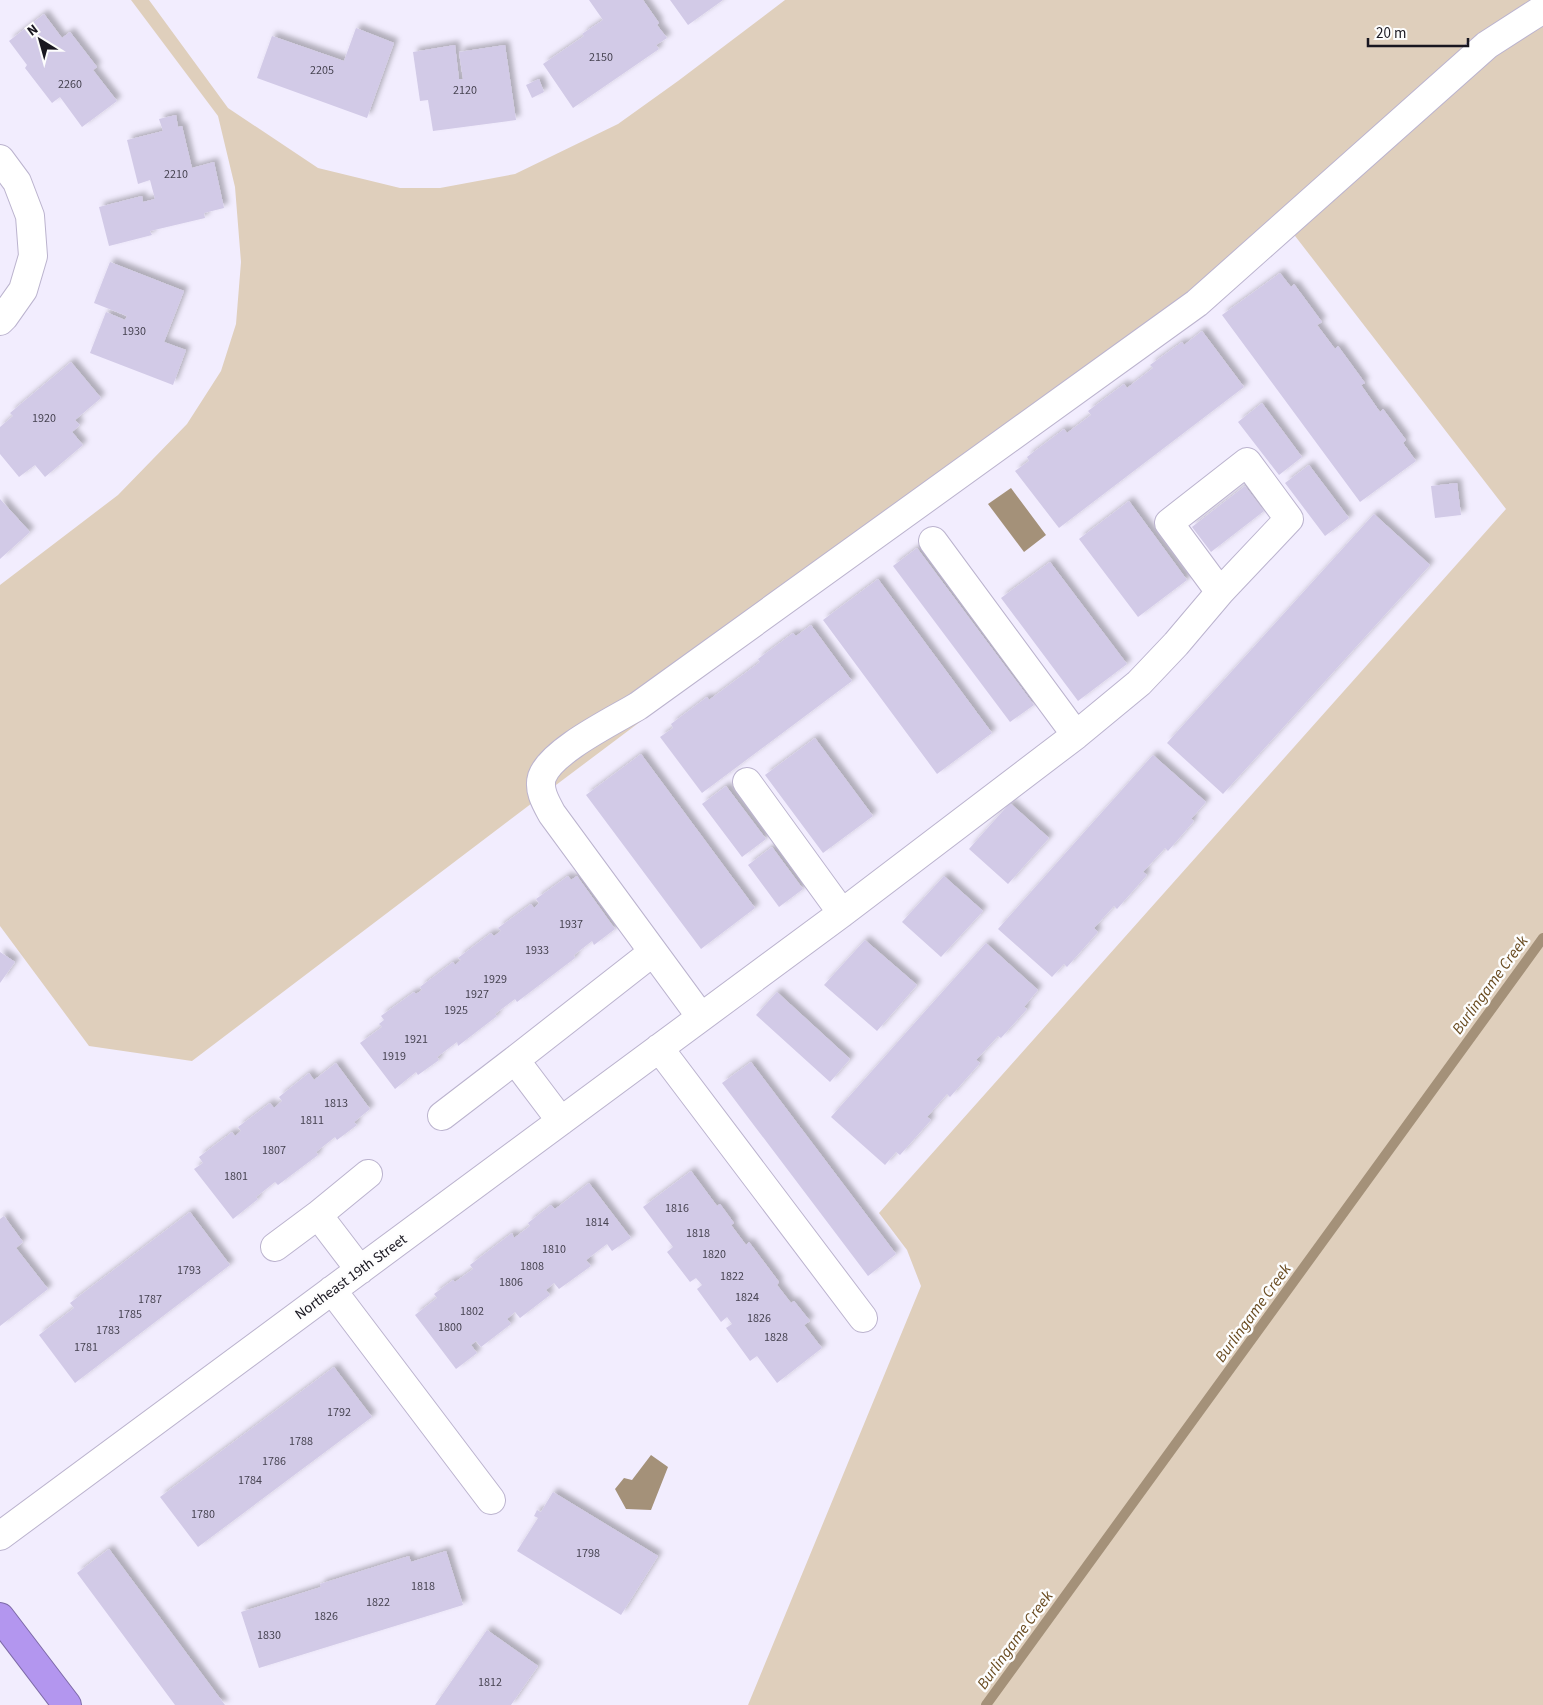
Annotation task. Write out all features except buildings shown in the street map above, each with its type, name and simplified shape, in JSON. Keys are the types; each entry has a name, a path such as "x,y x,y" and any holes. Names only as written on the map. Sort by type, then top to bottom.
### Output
{"highway":[{"path":"0,1617 67,1705"}],"street":[{"path":"701,1017 552,814 542,795 542,778 549,765 569,747 638,706 1197,303 1486,45 1543,9"},
{"path":"0,159 17,182 30,216 32,256 24,290 0,321"},
{"name":"Northeast 19th Street","path":"0,1536 842,913 1076,735 1139,683 1289,518 1248,462 1169,523 1220,592"},
{"path":"933,541 1076,735"},
{"path":"747,782 842,913"},
{"path":"442,1116 653,952"},
{"path":"659,1048 862,1318"},
{"path":"515,1060 561,1120"},
{"path":"275,1247 368,1174"},
{"path":"318,1215 360,1270"},
{"path":"332,1290 491,1500"}],"shaded area":[{"path":"131,0 149,0 228,108 318,168 400,188 440,188 515,174 618,124 785,0 1543,0 1543,1705 748,1705 921,1286 907,1250 879,1213 1506,509 1292,232 192,1061 89,1046 0,926 0,585 118,495 187,424 221,371 236,324 241,262 235,187 218,116"},
{"path":"1011,488 1046,535 1024,552 988,504"},
{"path":"651,1455 668,1467 651,1510 626,1509 615,1489 624,1478 632,1480"}],"waterway":[{"name":"Burlingame Creek","path":"986,1705 1543,938"}]}
